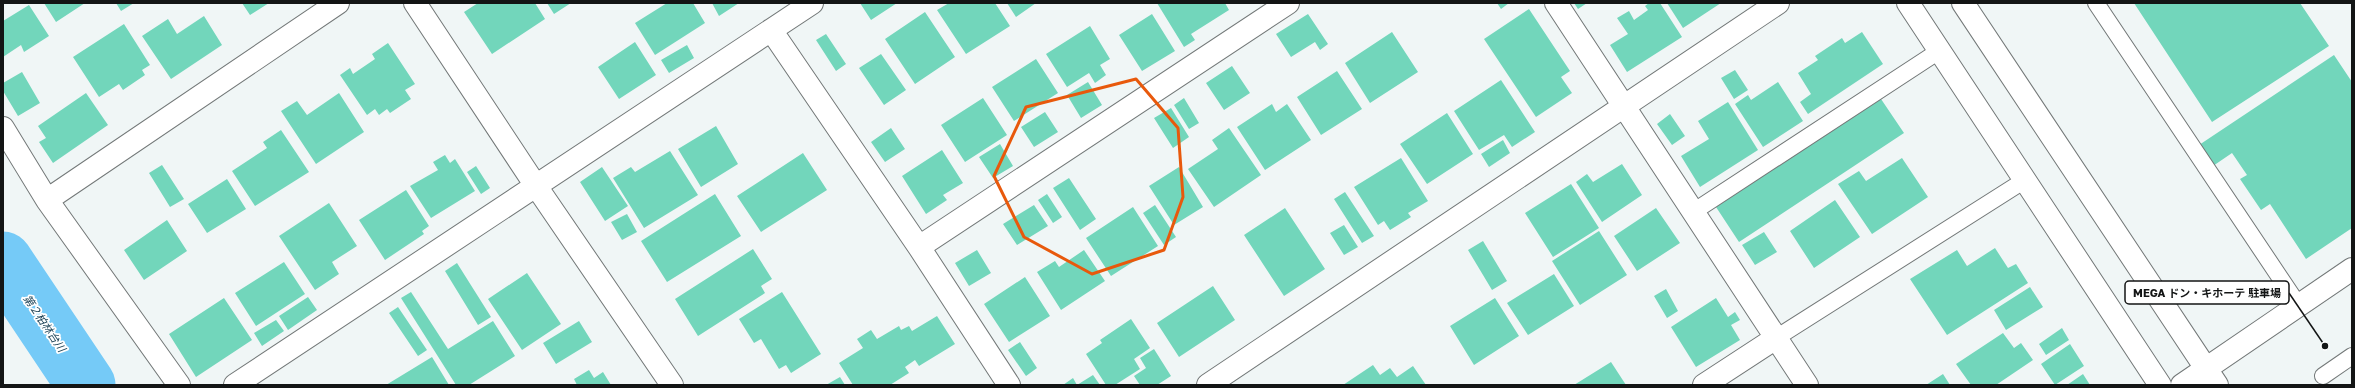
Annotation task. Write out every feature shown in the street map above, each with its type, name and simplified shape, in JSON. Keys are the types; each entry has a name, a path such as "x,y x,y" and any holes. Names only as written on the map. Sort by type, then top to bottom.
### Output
{"street":[{"path":"48,200 338,3"},
{"path":"415,3 536,186 672,385"},
{"path":"235,385 812,3"},
{"path":"918,247 1288,3"},
{"path":"1556,3 1807,385"},
{"path":"1208,385 1623,105 1778,3"},
{"path":"1908,3 2160,385"},
{"path":"1970,5 2211,377"},
{"path":"771,30 918,247 1009,385"},
{"path":"3,128 48,200 179,385"},
{"path":"2182,385 2211,377 2299,306 2352,269"},
{"path":"1704,385 1776,338"}],"lane":[{"path":"2096,3 2299,306"},
{"path":"1693,212 1939,51"},
{"path":"1776,338 2025,180"},
{"path":"2323,376 2352,356"}],"highlighted area":[{"path":"1136,79 1178,128 1183,197 1164,250 1092,274 1024,237 994,176 1026,107"}],"building":[{"path":"44,3 85,3 56,22"},
{"path":"116,3 134,3 121,11"},
{"path":"242,3 269,3 250,15"},
{"path":"478,3 535,3 545,19 492,54 464,12"},
{"path":"547,3 571,3 554,14"},
{"path":"667,3 693,3 705,23 655,55 635,23"},
{"path":"712,3 739,3 719,16"},
{"path":"860,3 897,3 871,20"},
{"path":"949,3 995,3 1010,26 966,54 937,10"},
{"path":"1007,3 1036,3 1016,17"},
{"path":"1157,3 1225,3 1229,10 1191,34 1195,40 1184,47"},
{"path":"1497,3 1509,3 1501,9"},
{"path":"1574,3 1587,3 1578,9"},
{"path":"1649,3 1660,3 1682,37 1627,72 1610,45 1628,34 1617,18 1629,11 1634,20 1648,10 1645,6"},
{"path":"1667,3 1721,3 1683,28"},
{"path":"2134,3 2300,3 2329,46 2212,122"},
{"path":"29,5 49,36 24,52 21,45 3,57 3,21"},
{"path":"1529,9 1570,71 1561,77 1572,93 1536,117 1484,39"},
{"path":"925,12 955,57 915,84 885,39"},
{"path":"1152,14 1175,51 1142,71 1119,35"},
{"path":"1308,14 1328,44 1320,50 1315,42 1291,57 1276,34"},
{"path":"204,16 222,45 171,79 142,36 168,19 177,34"},
{"path":"124,24 150,65 142,70 145,75 123,90 119,84 99,97 73,57"},
{"path":"1090,26 1110,59 1100,65 1106,75 1095,83 1089,73 1067,87 1046,54"},
{"path":"1392,32 1418,72 1370,103 1345,63"},
{"path":"1862,32 1883,64 1808,114 1800,102 1811,94 1798,73 1818,60 1815,56 1842,38 1845,43"},
{"path":"826,34 846,64 836,71 816,40"},
{"path":"635,42 656,75 619,99 598,67"},
{"path":"388,43 415,84 405,90 411,99 390,113 387,109 379,115 375,109 367,115 340,75 350,68 353,74 375,59 372,54"},
{"path":"687,45 694,58 669,73 661,60"},
{"path":"881,54 906,90 884,105 859,68"},
{"path":"2334,55 2352,82 2352,228 2306,259 2270,204 2261,210 2240,179 2247,175 2232,153 2213,166 2199,145"},
{"path":"1036,59 1058,93 1014,121 992,87"},
{"path":"1232,66 1250,93 1224,110 1206,83"},
{"path":"1735,70 1748,90 1734,99 1721,78"},
{"path":"1337,71 1362,109 1321,135 1297,97"},
{"path":"22,72 40,103 18,116 3,91 3,83"},
{"path":"1501,80 1535,132 1512,147 1504,135 1479,150 1454,111"},
{"path":"1088,82 1102,105 1081,118 1067,95"},
{"path":"1778,82 1803,121 1763,147 1735,104 1748,95 1751,100"},
{"path":"86,93 108,125 53,163 39,142 46,138 38,126"},
{"path":"339,93 364,132 316,164 281,111 297,101 307,115"},
{"path":"983,98 1007,135 965,162 941,125"},
{"path":"1184,98 1199,123 1189,129 1174,105"},
{"path":"1881,99 1904,133 1739,242 1716,207"},
{"path":"1728,102 1758,150 1700,187 1681,156 1709,139 1698,121"},
{"path":"1272,104 1276,112 1287,104 1311,140 1265,170 1237,127"},
{"path":"1171,108 1189,137 1173,148 1154,118"},
{"path":"1045,112 1058,132 1034,147 1021,127"},
{"path":"1447,113 1473,154 1427,184 1400,144"},
{"path":"1670,114 1685,136 1672,145 1657,124"},
{"path":"716,126 738,164 701,187 678,149"},
{"path":"891,128 905,149 885,162 871,142"},
{"path":"1229,128 1261,175 1214,207 1188,169 1218,149 1212,140"},
{"path":"281,130 309,172 255,206 232,171 267,148 263,142"},
{"path":"1503,140 1510,153 1489,167 1481,154"},
{"path":"1000,144 1013,166 993,178 979,157"},
{"path":"942,150 963,183 943,195 947,200 926,214 902,176"},
{"path":"670,151 698,195 644,228 613,178 631,167 635,172"},
{"path":"803,153 827,190 761,232 737,196"},
{"path":"445,155 450,163 455,159 475,191 431,218 410,186 438,170 433,162"},
{"path":"1401,158 1428,201 1408,213 1411,217 1390,230 1384,221 1378,225 1354,187"},
{"path":"1902,158 1928,197 1872,234 1838,184 1859,171 1866,181"},
{"path":"1622,164 1642,195 1602,222 1576,182 1587,174 1593,182"},
{"path":"162,165 184,199 170,207 149,173"},
{"path":"476,166 490,188 481,194 467,172"},
{"path":"602,167 628,206 605,221 580,182"},
{"path":"1179,167 1203,207 1174,225 1149,186"},
{"path":"1069,178 1096,219 1080,230 1053,188"},
{"path":"227,179 246,209 207,233 188,204"},
{"path":"1571,184 1599,228 1553,257 1525,213"},
{"path":"406,190 429,226 422,231 424,234 385,260 359,220"},
{"path":"1345,192 1374,236 1362,243 1334,199"},
{"path":"715,194 741,236 667,282 641,241"},
{"path":"1047,194 1062,217 1053,223 1038,200"},
{"path":"1835,200 1860,237 1814,268 1790,231"},
{"path":"329,203 357,246 332,262 339,274 315,290 279,236"},
{"path":"1034,205 1048,226 1017,245 1003,224"},
{"path":"1155,205 1176,237 1164,245 1143,213"},
{"path":"1133,207 1158,246 1111,276 1086,238"},
{"path":"1285,208 1325,269 1284,296 1244,235"},
{"path":"1656,208 1680,243 1637,271 1614,236"},
{"path":"627,214 637,232 622,240 611,222"},
{"path":"167,220 187,251 144,280 124,250"},
{"path":"1344,225 1358,247 1344,255 1330,233"},
{"path":"1599,231 1627,275 1580,305 1552,261"},
{"path":"1764,232 1777,252 1755,265 1742,245"},
{"path":"1483,241 1507,281 1492,290 1468,250"},
{"path":"1995,248 2008,268 2016,264 2028,283 1947,335 1910,279 1957,250 1967,266"},
{"path":"753,249 772,279 761,286 765,293 698,336 675,299"},
{"path":"977,250 991,273 969,286 955,263"},
{"path":"1084,250 1105,281 1061,310 1037,272 1055,261 1059,267"},
{"path":"284,262 305,294 256,326 235,293"},
{"path":"457,263 491,317 478,325 445,271"},
{"path":"527,273 561,324 522,350 488,299"},
{"path":"1554,274 1574,306 1528,335 1507,303"},
{"path":"1025,277 1050,316 1009,342 984,304"},
{"path":"1213,286 1235,320 1179,357 1157,323"},
{"path":"2030,287 2043,307 2006,330 1994,310"},
{"path":"1666,289 1678,311 1667,318 1654,296"},
{"path":"411,292 448,349 493,321 515,356 469,385 456,385 401,298"},
{"path":"782,292 821,354 791,373 786,365 779,369 761,339 754,343 739,319"},
{"path":"308,297 317,310 288,330 279,316"},
{"path":"224,298 252,340 196,377 169,334"},
{"path":"1495,298 1519,336 1474,365 1450,326"},
{"path":"1716,298 1728,317 1735,312 1740,320 1731,325 1740,340 1696,367 1671,327"},
{"path":"398,307 427,350 418,356 389,313"},
{"path":"937,316 955,344 919,366 915,360 905,367 909,373 890,385 853,385 839,363 863,348 857,339 871,330 877,339 899,326 901,330 909,326 912,331"},
{"path":"1131,319 1150,348 1134,359 1140,369 1115,385 1106,385 1086,354 1102,343 1100,340"},
{"path":"276,320 284,331 262,346 254,333"},
{"path":"579,321 592,342 556,364 543,343"},
{"path":"2062,328 2069,340 2046,355 2039,344"},
{"path":"2003,333 2014,348 2021,343 2033,360 1996,385 1971,385 1956,364"},
{"path":"1020,342 1037,368 1026,376 1008,350"},
{"path":"2070,344 2084,366 2055,385 2041,364"},
{"path":"1154,349 1171,376 1157,385 1140,385 1134,376 1146,368 1140,358"},
{"path":"432,357 449,385 386,385"},
{"path":"1611,362 1626,385 1574,385"},
{"path":"1373,365 1380,375 1390,368 1397,377 1413,366 1426,385 1343,385"},
{"path":"589,370 594,378 603,372 611,385 577,385 574,379"},
{"path":"1943,374 1950,385 1926,385"},
{"path":"2083,374 2090,385 2067,385"},
{"path":"1093,375 1100,385 1077,385"},
{"path":"840,377 845,385 826,385"},
{"path":"1073,378 1077,385 1063,385"}],"waterway":[{"name":"第２柏林台川","path":"3,261 86,385"}],"place":[{"name":"MEGA ドン・キホーテ 駐車場","path":"2325,346"}]}
